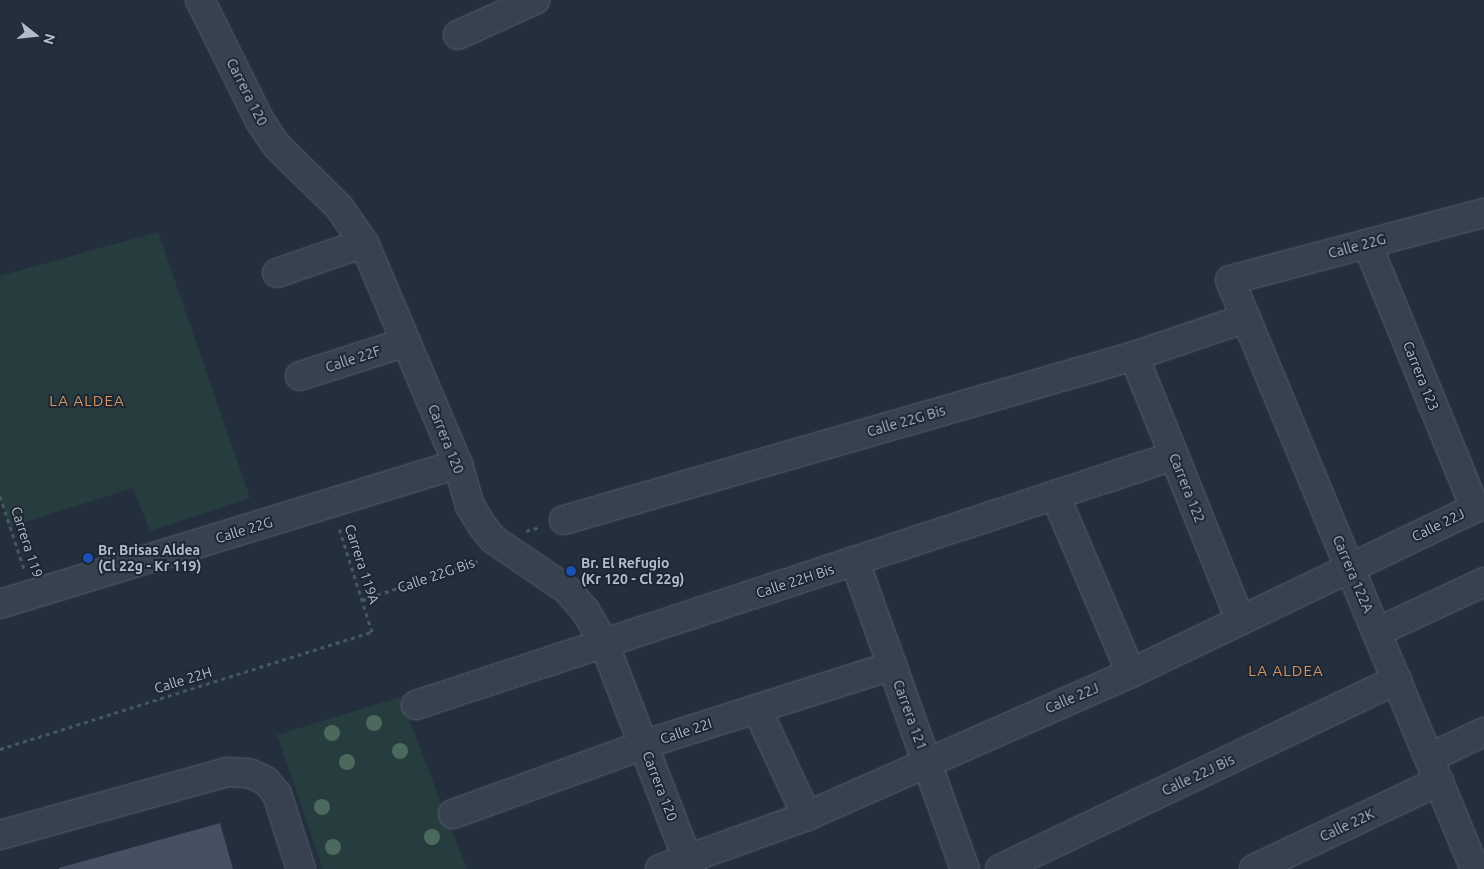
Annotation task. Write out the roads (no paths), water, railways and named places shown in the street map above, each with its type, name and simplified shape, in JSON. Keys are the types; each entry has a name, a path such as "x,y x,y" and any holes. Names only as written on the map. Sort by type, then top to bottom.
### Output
{"street":[{"name":"Carrera 120","path":"200,0 260,121 277,146 339,207 364,244 458,464 470,506 489,534 566,589 585,610 604,643 690,864"},
{"path":"458,35 535,0"},
{"name":"Calle 22G","path":"1230,280 1484,213"},
{"path":"276,273 364,244"},
{"name":"Carrera 123","path":"1367,244 1475,508"},
{"name":"Carrera 122A","path":"1230,280 1475,869"},
{"name":"Calle 22G Bis","path":"564,520 1134,356 1246,318"},
{"name":"Calle 22F","path":"300,376 406,342"},
{"name":"Carrera 122","path":"1134,356 1240,620"},
{"name":"Calle 22H Bis","path":"416,706 1174,456"},
{"name":"Calle 22G","path":"0,604 458,464"},
{"path":"1055,495 1131,673"},
{"name":"Calle 22J","path":"660,869 690,864 806,816 926,761 1131,673 1475,508"},
{"name":"Carrera 121","path":"855,562 965,869"},
{"path":"1377,632 1484,582"},
{"name":"Calle 22I","path":"453,814 645,745 892,666"},
{"name":"Calle 22J Bis","path":"1000,869 1397,680"},
{"path":"757,709 806,816"},
{"name":"Calle 22K","path":"1254,869 1434,770 1484,732"},
{"path":"0,835 228,772 249,773 266,781 277,794 301,869"}],"place":[{"name":"Br. Brisas Aldea (Cl 22g - Kr 119)","path":"88,558"},
{"name":"Br. El Refugio (Kr 120 - Cl 22g)","path":"571,571"}],"district":[{"name":"LA ALDEA","path":"87,401"},
{"name":"LA ALDEA","path":"1286,671"}]}
